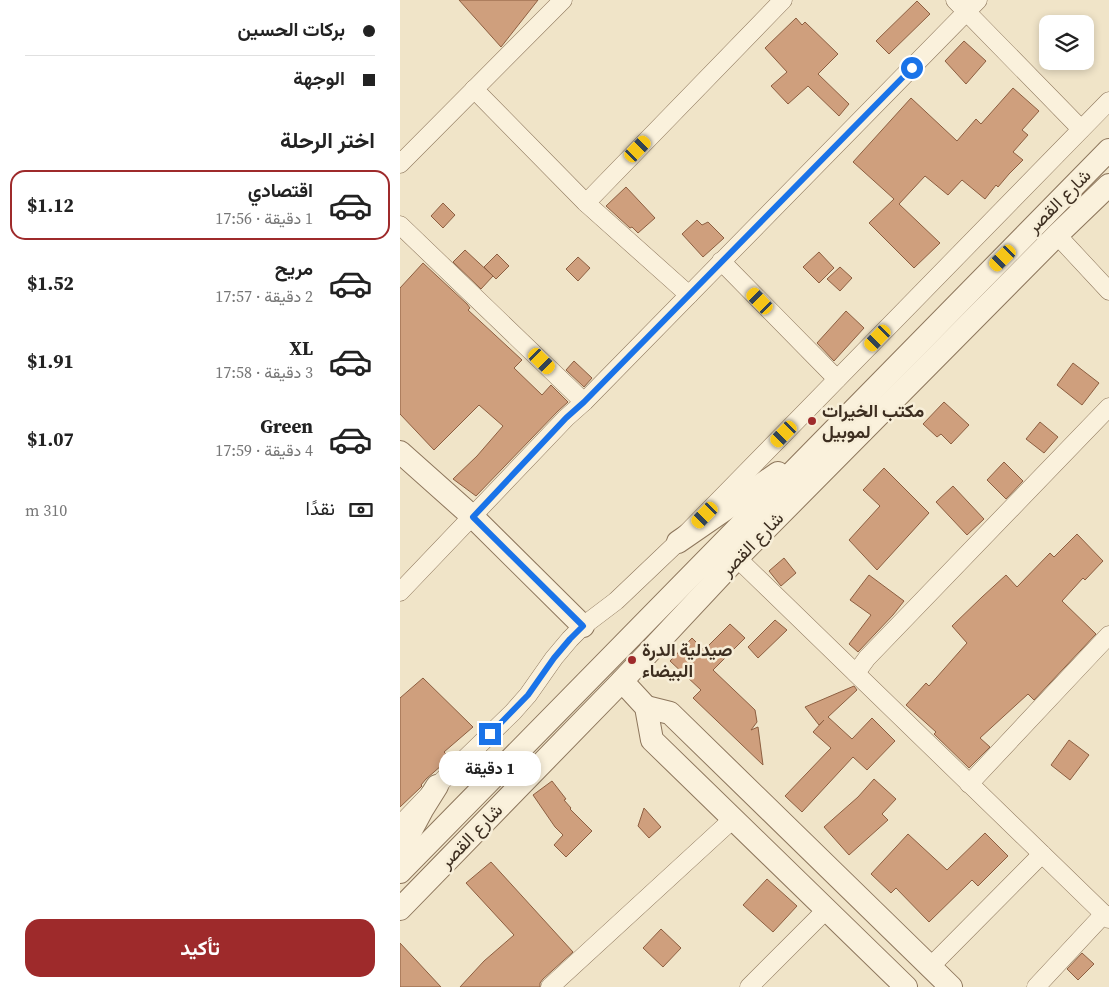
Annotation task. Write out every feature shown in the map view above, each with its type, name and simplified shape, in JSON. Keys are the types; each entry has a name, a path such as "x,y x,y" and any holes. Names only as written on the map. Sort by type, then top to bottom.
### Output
{"street":[{"path":"586,203 783,0"},
{"path":"400,164 561,1"},
{"path":"400,592 566,418 722,262 967,4 1081,130"},
{"path":"474,89 586,203 689,295"},
{"path":"400,825 446,776 513,712 570,639 583,626 616,602 678,542 1109,101"},
{"name":"شارع القصر","path":"400,872 1109,150"},
{"name":"شارع القصر","path":"400,909 622,681 737,558 1109,184"},
{"path":"400,224 584,402"},
{"path":"1057,235 1109,291"},
{"path":"722,262 837,379"},
{"path":"856,673 867,658 1109,407"},
{"path":"678,542 818,446"},
{"path":"400,452 473,517 583,626"},
{"path":"737,558 1106,917 1036,987"},
{"path":"969,784 1109,635"},
{"path":"622,681 646,707 652,740 906,987"},
{"path":"646,707 670,713 950,987"},
{"path":"400,852 437,786"},
{"path":"550,987 733,819"},
{"path":"930,967 1042,854"},
{"path":"749,987 826,910"}],"building":[{"path":"459,0 538,0 501,47"},
{"path":"917,1 930,14 889,54 876,41"},
{"path":"796,18 802,25 805,22 838,54 818,74 849,104 839,116 808,86 788,104 771,86 787,72 765,48"},
{"path":"964,41 986,61 966,84 945,61"},
{"path":"1013,88 1039,111 1022,130 1028,135 1013,152 1023,160 998,187 996,185 985,199 962,180 948,195 925,176 899,204 940,243 914,268 869,223 894,199 853,162 911,98 957,141 976,119 981,124"},
{"path":"626,187 655,218 638,233 606,206"},
{"path":"443,203 455,215 443,228 431,216"},
{"path":"697,220 702,225 708,222 724,238 703,257 682,234"},
{"path":"465,250 493,276 481,289 453,262"},
{"path":"819,252 834,268 819,283 803,267"},
{"path":"497,254 509,266 496,279 484,267"},
{"path":"578,257 590,268 578,281 566,269"},
{"path":"423,263 467,304 470,308 468,310 522,360 514,368 542,395 551,385 568,402 476,496 453,479 477,456 503,426 479,405 434,450 400,414 400,288"},
{"path":"840,267 852,278 840,291 827,279"},
{"path":"846,311 864,328 834,361 817,343"},
{"path":"574,361 592,378 584,387 566,370"},
{"path":"1073,363 1099,383 1082,405 1057,385"},
{"path":"944,402 969,425 951,444 941,434 937,437 923,424"},
{"path":"1040,422 1058,437 1044,453 1026,439"},
{"path":"1004,462 1023,481 1006,499 987,480"},
{"path":"884,468 929,513 877,570 849,540 880,506 863,490"},
{"path":"953,486 984,519 967,535 936,502"},
{"path":"1077,534 1103,561 1085,580 1083,578 1062,601 1096,634 1034,700 1028,694 980,738 990,747 969,768 934,734 936,732 906,705 926,683 929,686 967,643 952,626 1006,575 1017,587 1050,553 1054,557"},
{"path":"784,558 796,573 781,586 769,571"},
{"path":"869,575 904,601 858,652 849,644 871,615 850,600"},
{"path":"775,620 787,630 758,658 748,647"},
{"path":"730,624 745,638 713,670 755,710 757,722 751,730 758,727 763,765 693,698 701,690 670,661 692,638 704,650"},
{"path":"423,678 473,727 444,752 450,758 426,779 422,786 400,807 400,698"},
{"path":"854,686 857,690 828,717 852,739 872,718 895,741 867,770 853,757 802,812 785,796 831,748 813,732 824,720 819,725 805,707"},
{"path":"1069,740 1089,755 1070,780 1051,765"},
{"path":"874,779 896,799 882,814 888,820 849,855 824,827 858,797"},
{"path":"552,781 566,799 564,800 570,809 592,831 566,857 554,845 563,835 555,827 533,795"},
{"path":"644,808 661,827 649,838 638,826"},
{"path":"985,833 1008,856 978,886 972,880 929,922 896,888 891,893 871,874 908,834 947,870"},
{"path":"491,862 573,952 543,979 540,987 460,987 484,961 514,935 466,883"},
{"path":"767,879 797,906 773,932 743,905"},
{"path":"661,929 681,948 663,967 643,948"},
{"path":"400,943 441,987 400,987"},
{"path":"1082,953 1094,964 1078,980 1067,969"}],"place":[{"name":"مكتب الخيرات لموبيل","path":"812,421"},
{"name":"صيدلية الدرة البيضاء","path":"632,660"}],"route":[{"path":"490,734 528,695 554,658 583,626 473,517 566,418 584,402 912,68"}]}
